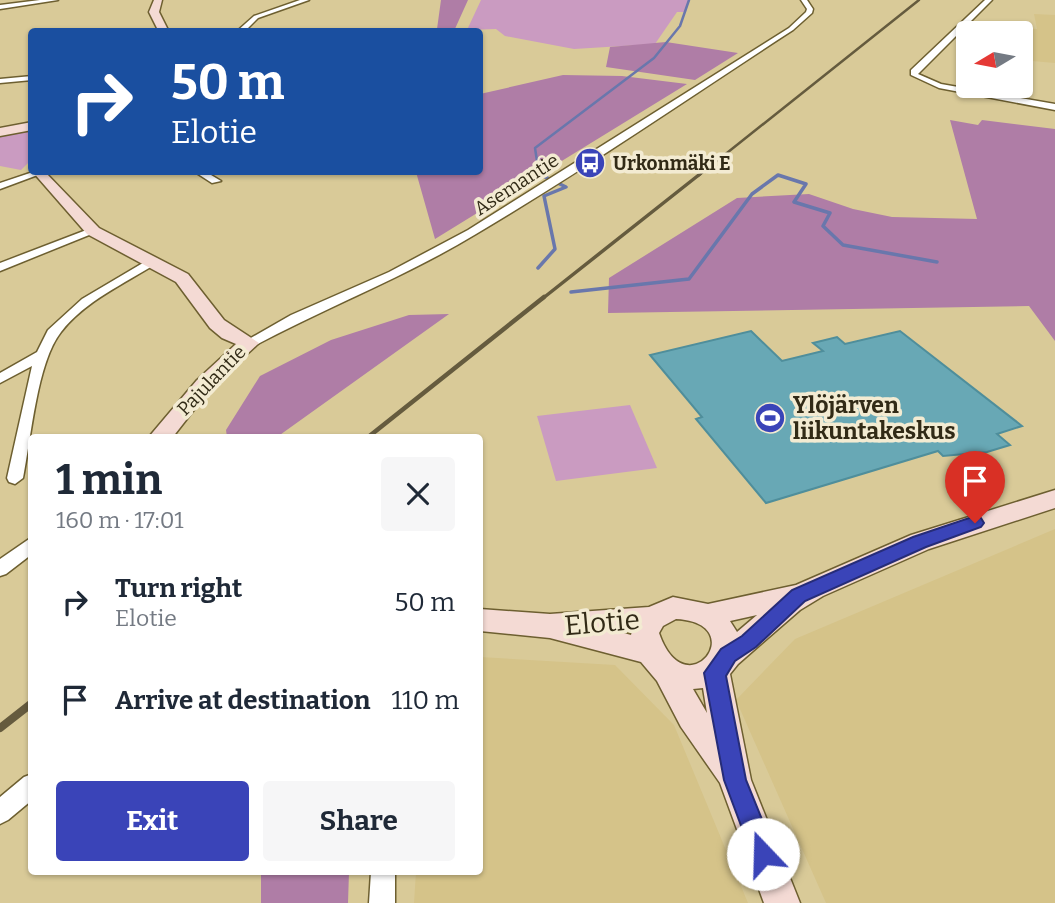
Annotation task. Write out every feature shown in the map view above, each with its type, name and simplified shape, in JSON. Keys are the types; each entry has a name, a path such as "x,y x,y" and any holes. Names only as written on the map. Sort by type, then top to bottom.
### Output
{"main road":[{"path":"653,618 645,633 658,662"}],"street":[{"path":"0,7 55,0"},
{"path":"162,28 155,17 157,3 168,0"},
{"path":"244,28 256,17 306,0"},
{"name":"Asemantie","path":"249,343 296,318 393,275 472,232 791,29 809,13 810,9 804,0"},
{"path":"989,0 914,72 915,75 939,86 1055,107"},
{"path":"0,81 28,78"},
{"path":"0,132 28,127"},
{"path":"0,186 30,175"},
{"name":"Pajulantie","path":"41,175 93,231 153,261 190,286 203,309 217,324 229,334 249,343 204,384 162,434"},
{"path":"205,175 216,181"},
{"path":"0,267 93,231"},
{"path":"15,478 41,355 52,335 63,322 106,290 153,261"},
{"path":"0,379 41,355"},
{"path":"653,618 673,608 684,608 708,615 799,595 920,542 1055,499"},
{"path":"0,569 28,547"},
{"path":"658,662 684,678 701,678 749,642 799,595"},
{"path":"708,615 725,633 721,664 735,780"},
{"name":"Elotie","path":"483,620 550,626 653,618"},
{"name":"Elotie","path":"550,626 658,662"},
{"path":"658,662 735,780 782,903"},
{"path":"0,812 28,788"},
{"path":"382,903 383,875"}],"shaded area":[{"path":"441,0 468,0 455,28 437,28"},
{"path":"481,0 689,0 686,12 677,12 655,44 574,49 505,36 496,29 468,28"},
{"path":"1034,14 1055,15 1055,63 1033,61 1033,29 1037,29"},
{"path":"666,42 738,53 695,80 606,67 610,47"},
{"path":"563,75 622,76 687,84 435,239 417,175 483,175 483,93"},
{"path":"950,120 978,125 982,120 1055,129 1055,341 1029,306 608,313 609,278 737,198 809,194 853,209 892,217 977,219"},
{"path":"28,131 28,163 21,170 0,166 0,135"},
{"path":"449,314 281,434 227,434 226,430 260,376 331,340 409,315"},
{"path":"630,405 657,468 556,481 537,416"},
{"path":"1055,529 1055,903 826,903 736,700 795,639"},
{"path":"483,657 615,665 674,725 748,903 414,903 416,875 483,875"},
{"path":"261,875 349,875 348,903 261,903"}],"building":[{"path":"751,331 782,361 823,351 813,343 837,337 845,344 900,331 1022,426 997,434 1010,445 987,452 943,456 938,451 766,503 696,419 702,417 650,355"}],"waterway":[{"path":"539,174 535,148 654,58 680,26 689,0"},
{"path":"538,268 555,249 544,196 566,187 539,174"},
{"path":"571,292 689,279 752,194 778,175 806,184 794,202 830,213 823,226 843,245 937,262"}],"railway":[{"path":"698,176 919,0"},
{"path":"542,299 700,174"},
{"path":"372,434 544,297"},
{"path":"0,728 28,706"}],"place":[{"name":"Urkonmäki E","path":"590,163"},
{"name":"Ylöjärven liikuntakeskus","path":"770,418"}],"route":[{"path":"763,854 735,780 720,713 715,673 728,655 749,642 799,595 920,542 975,523"}]}
